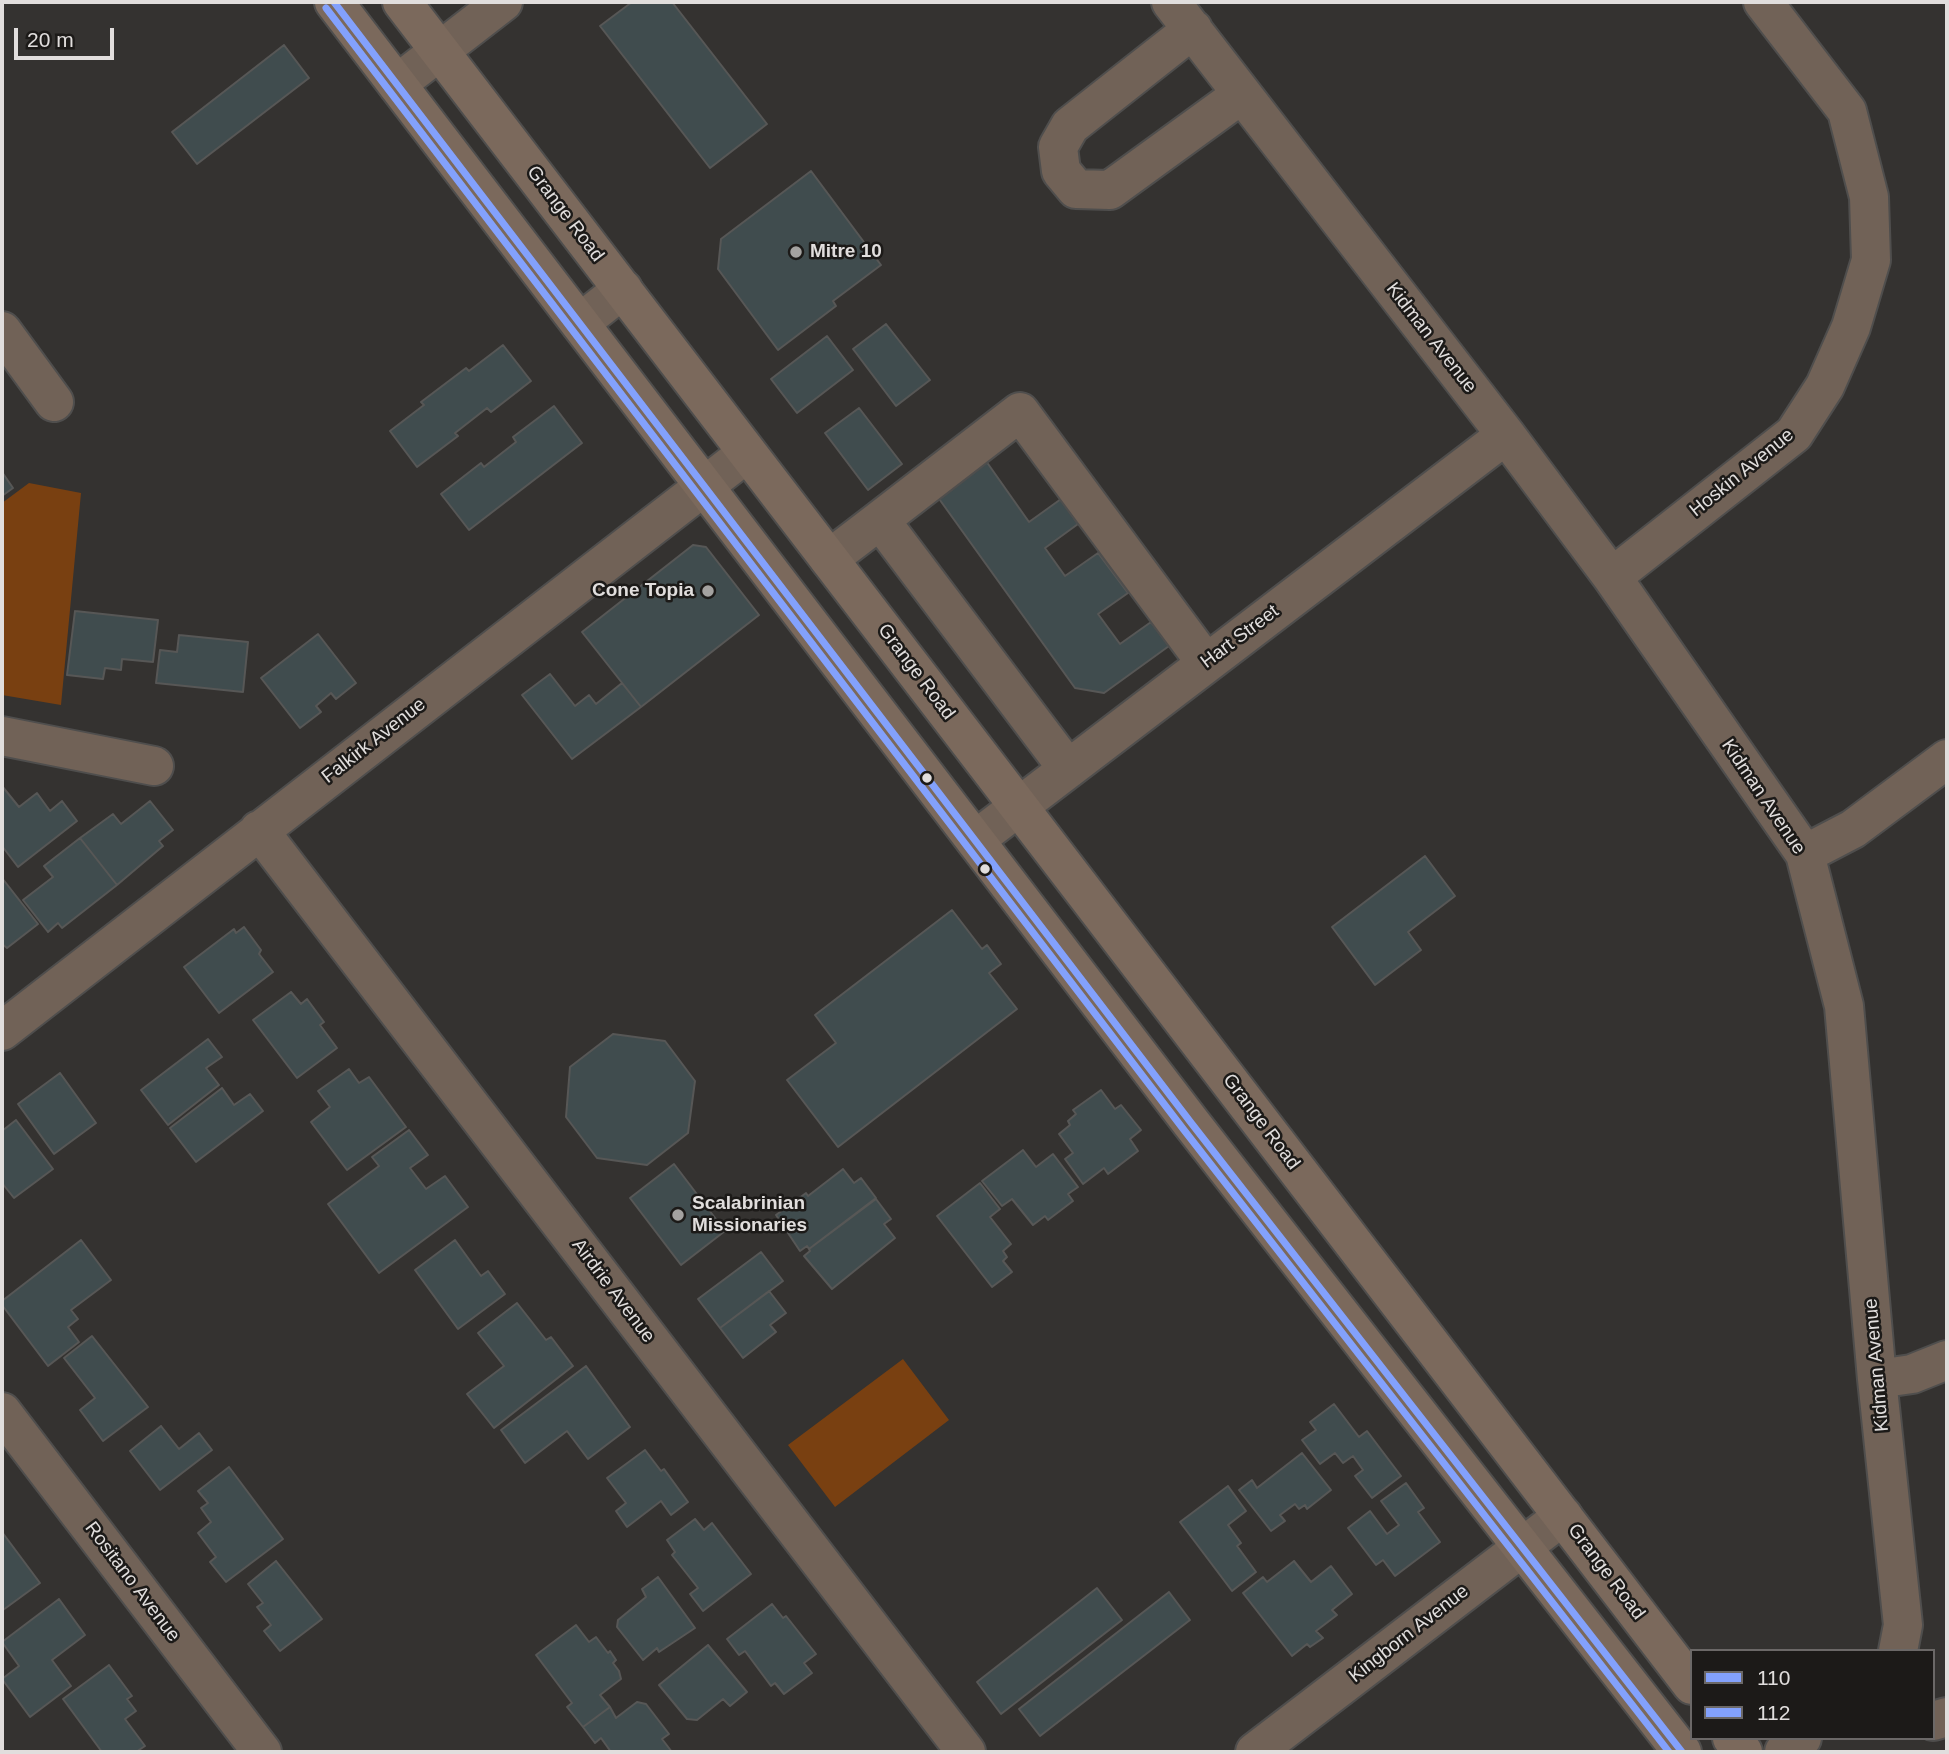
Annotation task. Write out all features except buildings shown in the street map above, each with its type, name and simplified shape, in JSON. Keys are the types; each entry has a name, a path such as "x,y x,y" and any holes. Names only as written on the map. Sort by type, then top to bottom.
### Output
{"main road":[{"path":"334,2 1200,1135 1682,1752"},
{"name":"Grange Road","path":"402,2 1690,1682"}],"street":[{"path":"397,84 503,2"},
{"name":"Hoskin Avenue","path":"1612,577 1794,434 1825,386 1851,327 1871,260 1868,197 1847,111 1763,2"},
{"name":"Kidman Avenue","path":"1242,94 1110,190 1076,189 1061,172 1058,146 1070,126 1182,16 1506,435 1612,577 1805,855 1844,1006 1877,1379 1903,1625 1898,1649"},
{"path":"580,323 623,289"},
{"path":"2,331 54,402"},
{"path":"829,559 1020,412 1206,663"},
{"name":"Hart Street","path":"975,840 1506,435"},
{"name":"Falkirk Avenue","path":"2,1031 747,453"},
{"path":"880,520 1068,769"},
{"path":"2,736 154,766"},
{"path":"1805,855 1853,829 1947,759"},
{"name":"Airdrie Avenue","path":"259,830 966,1752"},
{"path":"1877,1379 1912,1374 1947,1360"},
{"name":"Rositano Avenue","path":"2,1412 262,1752"},
{"name":"Kingborn Avenue","path":"1255,1752 1563,1516"},
{"path":"1784,1752 1799,1740"}],"shaded area":[{"path":"29,483 81,493 61,705 2,695 2,503"},
{"path":"903,1359 949,1420 835,1507 788,1445"}],"transit line":[{"name":"110","path":"334,2 1192,1124 1682,1752"},
{"name":"112","path":"326,8 1184,1130 1669,1752"}],"place":[{"name":"Mitre 10","path":"796,252"},
{"name":"Cone Topia","path":"708,591"},
{"name":"Scalabrinian Missionaries","path":"678,1215"}]}
